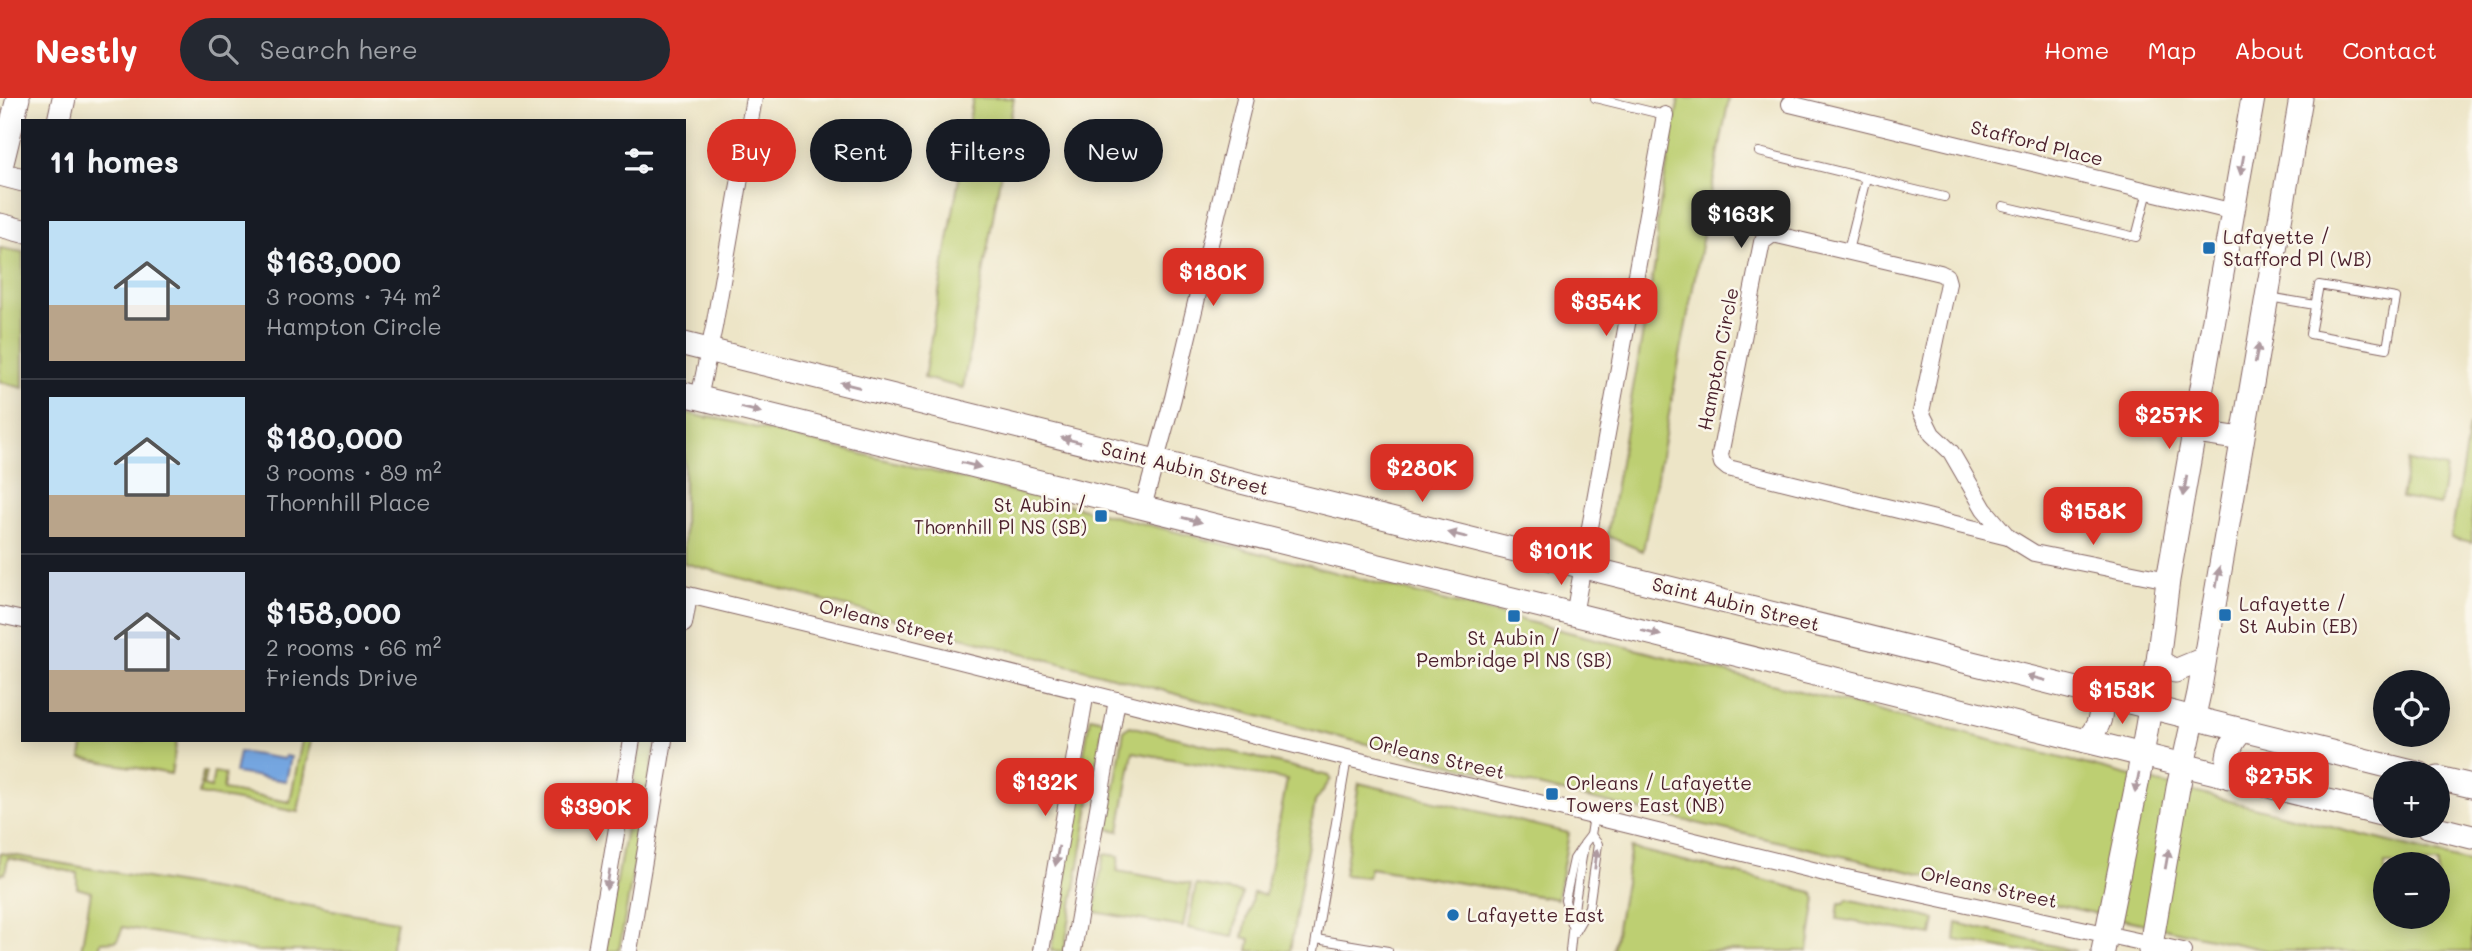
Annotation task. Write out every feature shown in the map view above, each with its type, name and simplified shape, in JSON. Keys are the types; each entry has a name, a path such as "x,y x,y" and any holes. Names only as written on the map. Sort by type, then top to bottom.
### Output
{"main road":[{"path":"59,119 64,98"},
{"path":"2105,943 2142,754 2168,580 2253,98"},
{"path":"2151,947 2301,98"},
{"path":"18,116 0,172 21,179"},
{"path":"0,225 21,230"},
{"name":"Saint Aubin Street","path":"686,345 2373,762"},
{"path":"692,396 2373,812"},
{"path":"2195,432 2242,439"},
{"path":"2158,661 2175,671 2204,659"},
{"path":"2086,741 2097,730 2101,721 2099,693"},
{"path":"2229,777 2229,749 2243,730"},
{"path":"2450,781 2472,786"},
{"path":"2450,832 2472,837"}],"street":[{"path":"692,396 710,351 754,98"},
{"path":"1143,508 1173,398 1245,98"},
{"name":"Stafford Place","path":"1790,104 2234,212"},
{"path":"1574,615 1665,115"},
{"name":"Hampton Circle","path":"1773,234 1946,276 1948,283 1921,412 1932,435 1951,452 1984,509 2008,537 1728,468 1722,463 1720,455 1762,242 1773,234"},
{"path":"2008,537 2034,554 2168,580"},
{"name":"Orleans Street","path":"687,595 2105,943 2183,951"},
{"path":"0,615 21,620"},
{"path":"1041,951 1086,692"},
{"path":"1073,951 1117,700"},
{"path":"596,951 632,742"},
{"path":"629,951 664,742"}],"lane":[{"path":"1595,98 1665,115"},
{"path":"1759,152 1944,197"},
{"path":"1848,251 1866,178"},
{"path":"2003,206 2136,237 2148,191"},
{"path":"2319,285 2396,298 2387,348 2310,334 2315,305 2319,285"},
{"path":"2266,297 2315,305"},
{"path":"1314,951 1347,758"},
{"path":"1570,951 1574,902 1584,844 1591,835 1594,817"},
{"path":"1573,934 1589,907 1598,844 1591,835"},
{"path":"1317,939 1388,951"}],"green space":[{"path":"973,98 1014,98 1010,119 969,119"},
{"path":"1679,98 1729,98 1643,551 1607,536 1657,252 1657,222"},
{"path":"958,182 999,182 963,388 924,378"},
{"path":"0,248 21,252 21,387 0,382"},
{"path":"686,412 1161,528 2429,852 2373,852 2373,929 2450,929 2450,857 2472,863 2472,951 2270,951 1599,801 1330,735 686,564"},
{"path":"2469,426 2472,427 2472,542 2451,538"},
{"path":"2408,461 2446,468 2440,505 2401,498"},
{"path":"1090,717 1104,720 1064,951 1051,951"},
{"path":"1130,726 1329,776 1331,779 1315,802 1290,951 1248,951 1250,939 1243,937 1253,893 1265,895 1287,780 1133,752 1119,831 1108,829 1124,730"},
{"path":"84,742 177,742 171,774 81,758"},
{"path":"302,742 311,742 298,812 199,794 203,772 206,772 203,786 211,788 214,772 225,774 223,790 290,802"},
{"path":"641,742 656,742 619,951 605,951"},
{"path":"1359,783 1569,833 1557,899 1370,868 1368,877 1344,875"},
{"path":"1631,848 1812,892 1816,899 1808,951 1613,951"},
{"path":"0,853 397,921 391,951 258,951 123,927 117,941 101,942 99,951 81,951 91,892 77,888 77,873 8,858 5,873 0,875"},
{"path":"1104,854 1119,856 1117,871 1191,884 1183,927 1094,912"},
{"path":"1196,885 1242,893 1233,937 1188,928"},
{"path":"1847,899 1935,919 1932,935 1837,919 1839,903 1844,903"},
{"path":"1957,923 2076,951 2018,951 1955,940"}],"water":[{"path":"239,752 284,759 285,756 291,757 286,781 235,773"}],"place":[{"name":"Lafayette / Stafford Pl (WB)","path":"2209,248"},
{"name":"St Aubin / Thornhill Pl NS (SB)","path":"1101,516"},
{"name":"Lafayette / St Aubin (EB)","path":"2225,615"},
{"name":"St Aubin / Pembridge Pl NS (SB)","path":"1514,616"},
{"name":"Orleans / Lafayette Towers East (NB)","path":"1552,794"},
{"name":"Lafayette East","path":"1453,915"}]}
